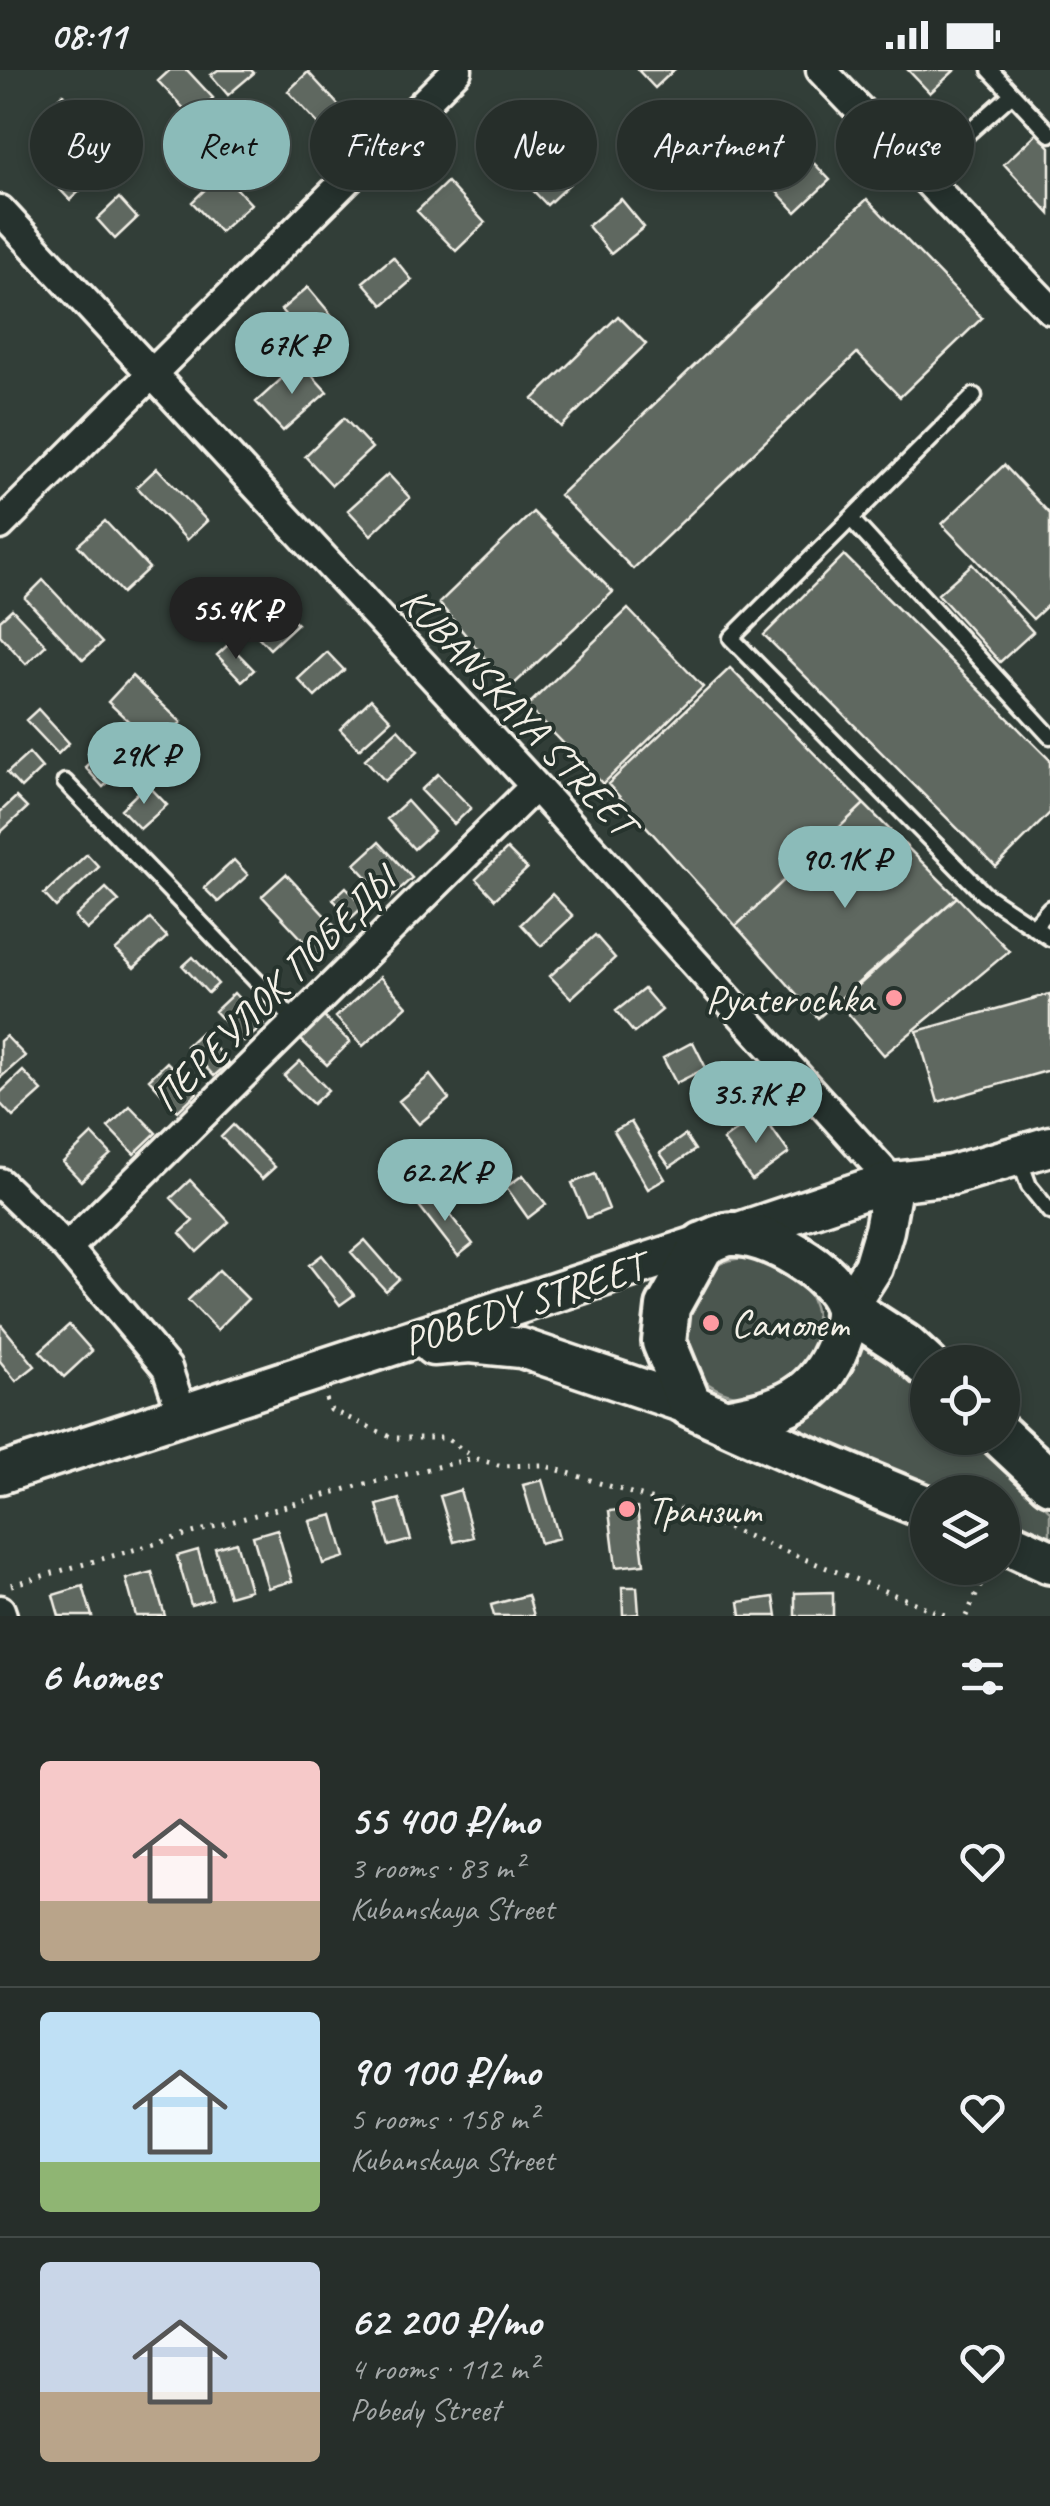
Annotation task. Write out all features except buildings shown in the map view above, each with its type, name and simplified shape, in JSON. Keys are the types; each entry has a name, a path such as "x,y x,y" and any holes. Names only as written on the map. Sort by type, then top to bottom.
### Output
{"main road":[{"path":"910,1352 847,1308 834,1283 809,1261 773,1244 718,1239 668,1307 664,1342 708,1413 910,1500"},
{"path":"708,1413 770,1413 804,1395 826,1372 840,1340 847,1308"},
{"path":"1020,1454 1050,1482"},
{"path":"1020,1548 1050,1562"}],"street":[{"path":"0,525 457,70"},
{"path":"821,70 850,100"},
{"path":"936,190 1050,309"},
{"name":"KUBANSKAYA STREET","path":"0,210 535,786 892,1182"},
{"name":"ПЕРЕУЛОК ПОБЕДЫ","path":"68,1248 535,786"},
{"name":"POBEDY STREET","path":"0,1474 892,1182 952,1175 1034,1151"},
{"path":"847,1308 873,1267 892,1182"},
{"path":"0,1183 68,1248 167,1368 183,1416"},
{"path":"873,1267 880,1304 910,1347"},
{"path":"380,1350 470,1343 521,1348 708,1413"}],"lane":[{"path":"990,70 1050,134"},
{"path":"974,127 1011,94"},
{"path":"974,396 731,638 984,894 1050,938"},
{"path":"851,519 1050,736"},
{"path":"65,782 296,1022"},
{"path":"1033,927 1050,908"},
{"path":"1034,1151 1029,1186 1050,1212"}],"path":[{"path":"312,1372 332,1410 393,1438 446,1438 474,1458 502,1466 544,1465 672,1506 947,1616"},
{"path":"0,1589 353,1487 474,1458"},
{"path":"966,1616 981,1585"}],"shaded area":[{"path":"748,1258 774,1263 797,1278 812,1301 817,1327 812,1353 797,1376 774,1391 748,1396 722,1391 699,1376 684,1353 679,1327 684,1301 699,1278 722,1263"},
{"path":"869,1335 910,1375 910,1455 992,1455 1013,1475 910,1475 910,1482 790,1431 827,1395"},
{"path":"1020,1482 1050,1511 1050,1542 1020,1529"}],"place":[{"name":"Pyaterochka","path":"894,998"},
{"name":"Самолет","path":"711,1323"},
{"name":"Транзит","path":"627,1509"}]}
